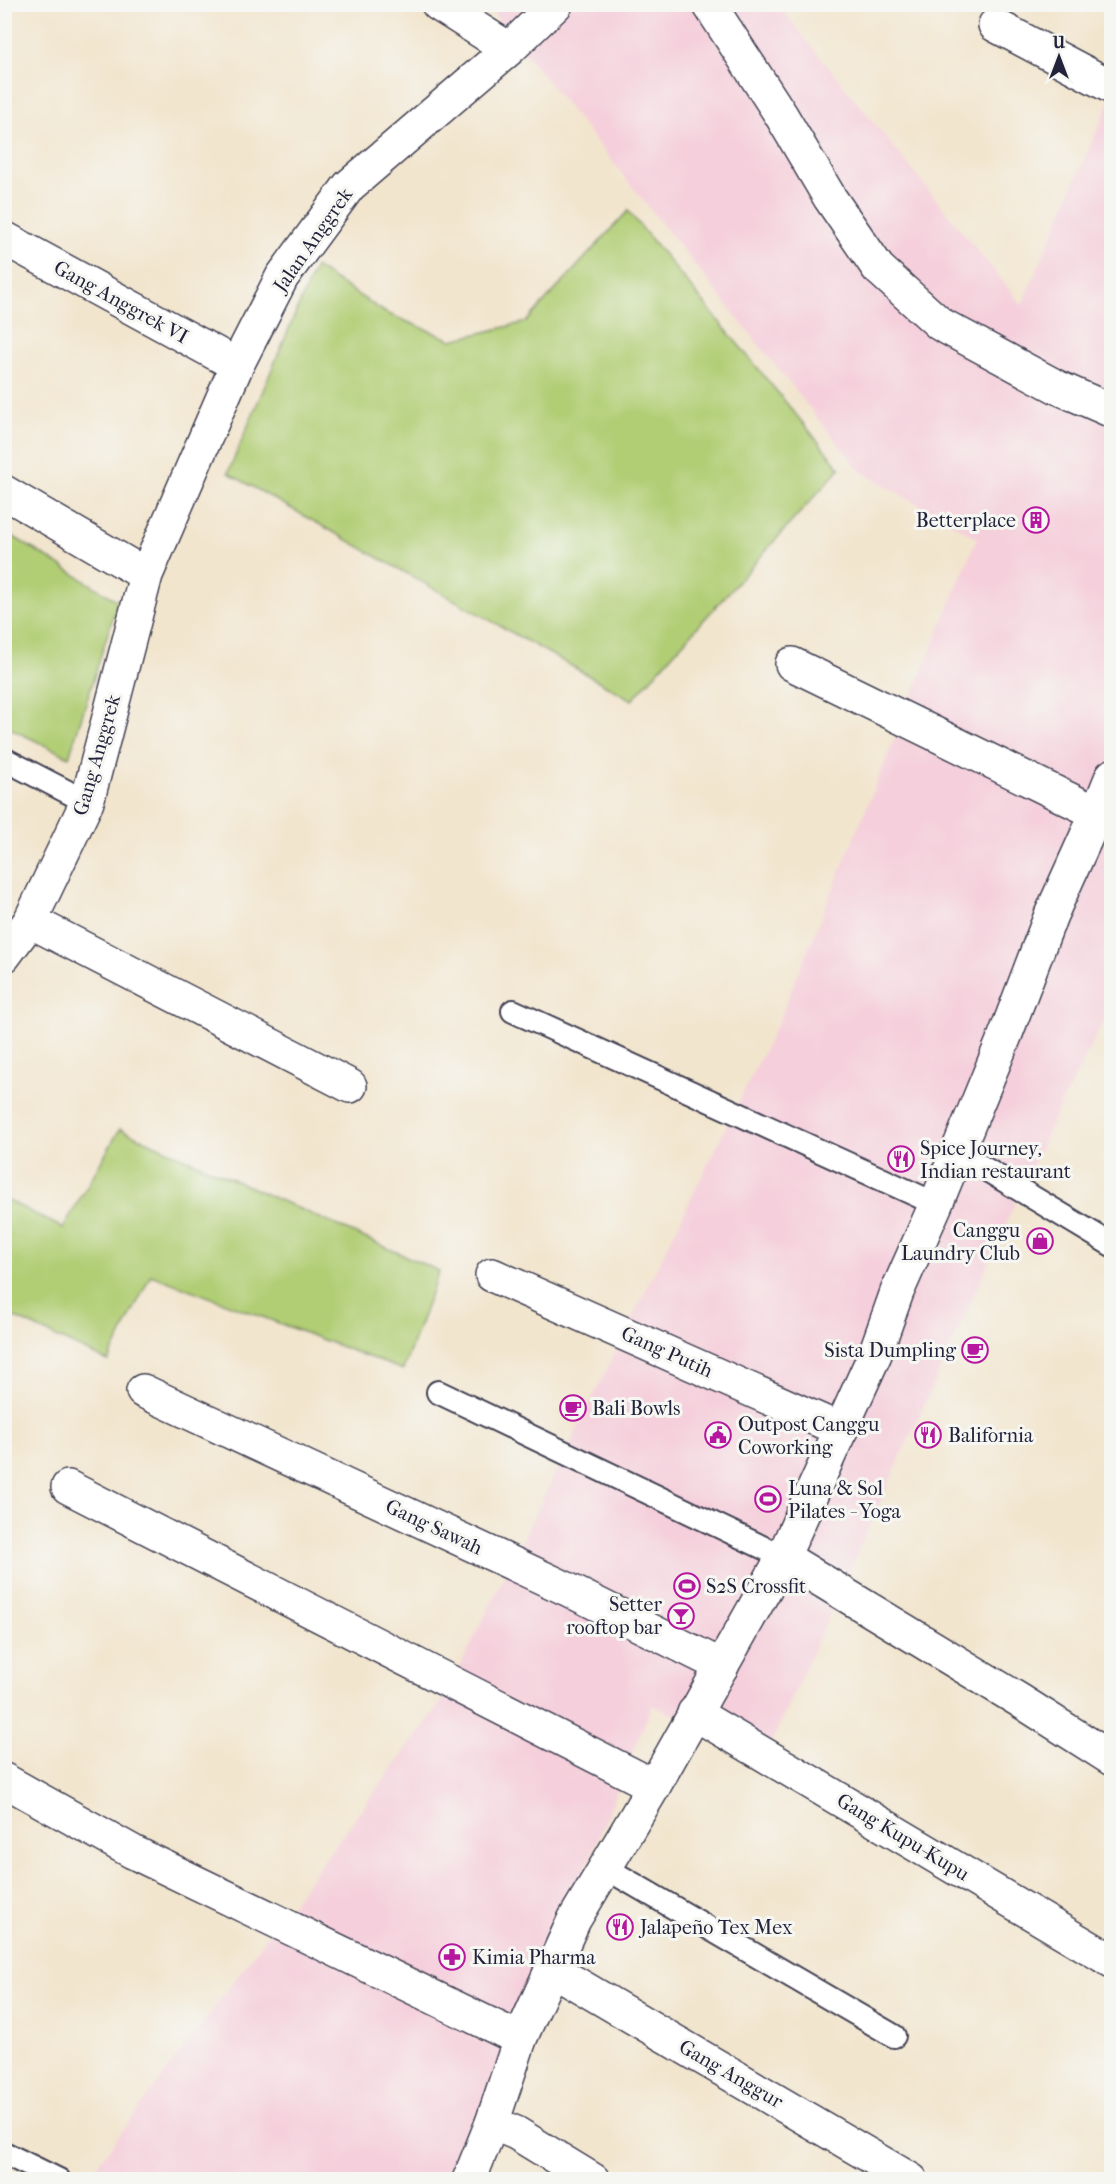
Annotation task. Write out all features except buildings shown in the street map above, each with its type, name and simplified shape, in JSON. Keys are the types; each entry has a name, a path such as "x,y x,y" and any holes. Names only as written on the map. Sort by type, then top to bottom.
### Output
{"street":[{"path":"438,4 509,49"},
{"name":"Jalan Anggrek","path":"146,575 237,365 282,277 349,186 509,49 556,4"},
{"path":"710,4 781,115 830,198 878,268 940,324 1057,387 1112,411"},
{"path":"995,26 1112,87"},
{"name":"Gang Anggrek VI","path":"4,238 237,365"},
{"path":"4,492 146,575"},
{"name":"Gang Anggrek","path":"4,956 30,921 87,802 146,575"},
{"path":"792,664 1104,816"},
{"path":"469,2180 492,2123 520,2039 574,1920 654,1785 783,1557 875,1354 897,1292 1005,1036 1050,915 1104,816 1112,776"},
{"path":"30,921 350,1086"},
{"name":"Gang Putih","path":"492,1275 841,1430"},
{"name":"Gang Sawah","path":"143,1391 567,1589 722,1666"},
{"path":"68,1487 654,1785"},
{"path":"783,1557 1112,1759"},
{"name":"Gang Kupu-Kupu","path":"694,1713 1112,1961"},
{"path":"4,1780 133,1852 520,2039"},
{"name":"Gang Anggur","path":"551,1969 911,2180"},
{"path":"492,2123 516,2133 593,2180"}],"lane":[{"path":"4,759 87,802"},
{"path":"513,1011 936,1204"},
{"path":"957,1152 1112,1245"},
{"path":"438,1392 783,1557"},
{"path":"604,1867 894,2036"},
{"path":"4,2153 59,2180"}],"shaded area":[{"path":"499,4 778,5 1022,305 1111,98 1111,1007 1052,1122 764,1759 652,1705 460,2179 86,2180 444,1699 780,1018 977,538 860,471 493,13"}],"green space":[{"path":"628,211 840,468 632,700 228,473 315,267 386,313 452,340 526,322"},
{"path":"4,531 118,601 69,757 5,726"},
{"path":"120,1129 439,1271 403,1370 151,1275 108,1361 5,1313 5,1199 63,1228"}],"place":[{"name":"Betterplace","path":"1036,520"},
{"name":"Spice Journey, Indian restaurant","path":"901,1159"},
{"name":"Canggu Laundry Club","path":"1040,1241"},
{"name":"Sista Dumpling","path":"975,1350"},
{"name":"Bali Bowls","path":"573,1408"},
{"name":"Outpost Canggu Coworking","path":"718,1435"},
{"name":"Balifornia","path":"928,1435"},
{"name":"Luna & Sol Pilates - Yoga","path":"768,1499"},
{"name":"S2S Crossfit","path":"687,1586"},
{"name":"Setter rooftop bar","path":"681,1616"},
{"name":"Jalapeño Tex Mex","path":"620,1927"},
{"name":"Kimia Pharma","path":"452,1957"}]}
